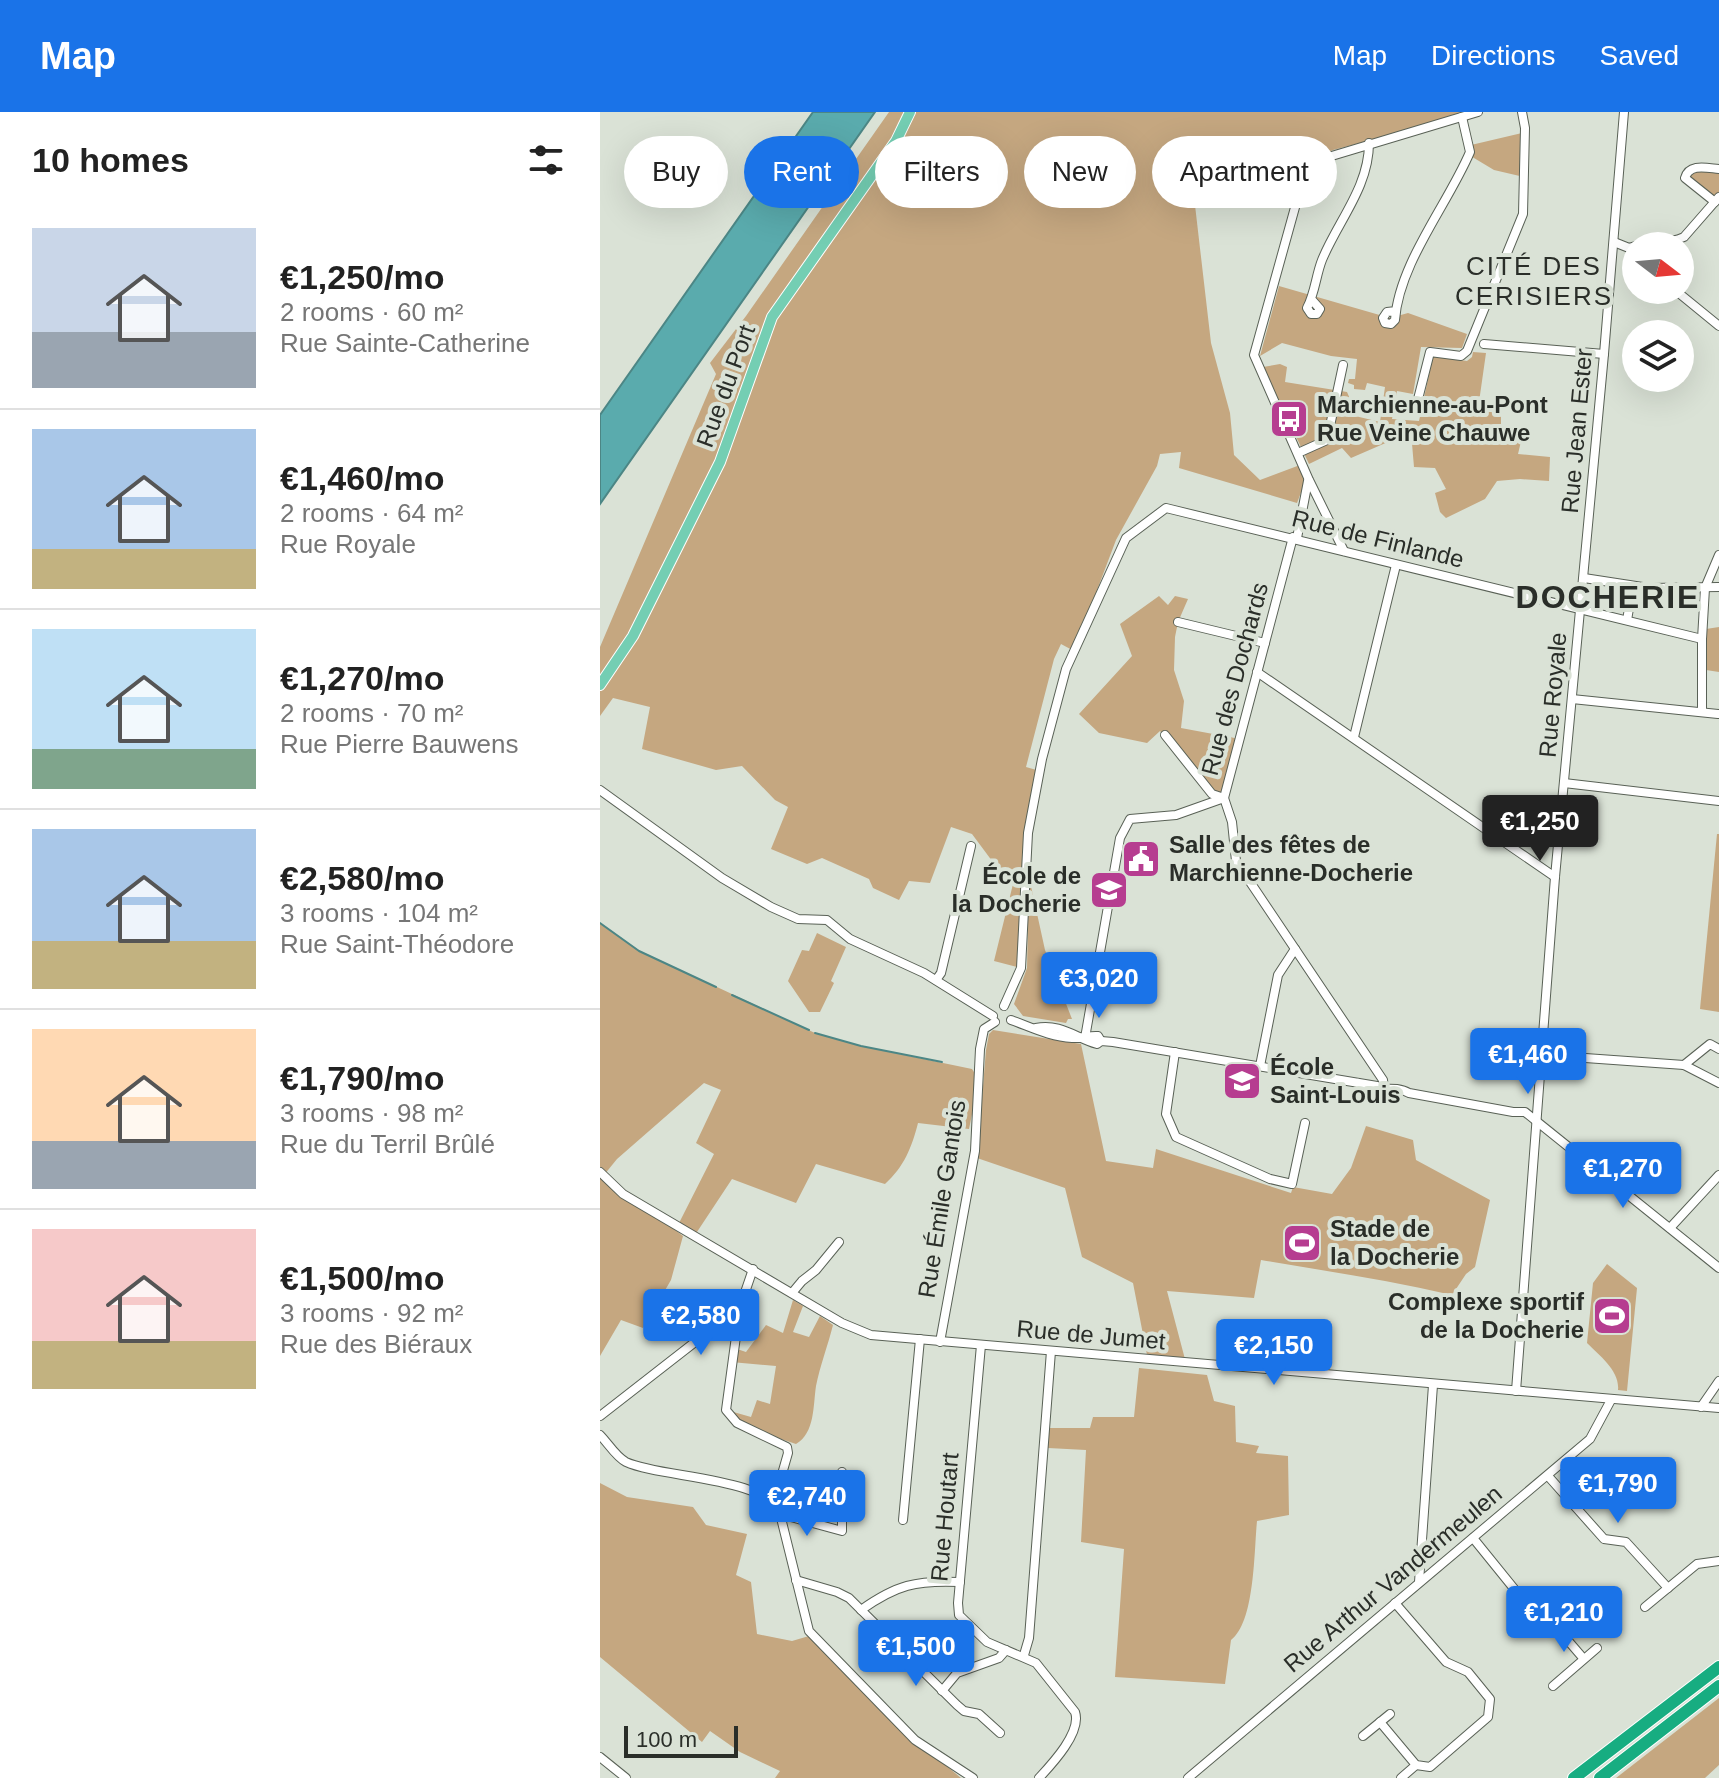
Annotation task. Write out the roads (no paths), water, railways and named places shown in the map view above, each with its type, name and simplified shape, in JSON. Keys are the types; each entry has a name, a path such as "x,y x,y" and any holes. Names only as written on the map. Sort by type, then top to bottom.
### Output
{"highway":[{"path":"1574,1778 1719,1667"},
{"path":"1600,1778 1719,1686"}],"main road":[{"name":"Rue du Port","path":"600,685 633,636 720,462 772,317 896,141 910,112"}],"street":[{"path":"1344,551 1254,355 1304,175 1315,163 1325,158 1478,112"},
{"path":"1416,407 1430,352 1461,356 1467,351 1523,214 1525,128 1522,112"},
{"name":"Rue Jean Ester","path":"1581,609 1624,112"},
{"path":"1396,311 1413,260 1470,152 1462,117"},
{"path":"1312,300 1322,261 1351,208 1369,161 1369,143"},
{"path":"1688,232 1717,200 1685,178 1687,171 1691,168 1719,169"},
{"path":"1614,242 1622,245"},
{"path":"1692,304 1719,326"},
{"path":"1484,344 1604,354"},
{"path":"1298,453 1327,440 1343,365"},
{"name":"Rue des Dochards","path":"1085,1038 1120,838 1130,819 1176,815 1224,798 1309,480"},
{"name":"Rue de Finlande","path":"1004,1006 1021,968 1028,833 1042,759 1066,669 1126,538 1166,508 1702,639"},
{"path":"1702,712 1705,588 1719,555"},
{"path":"1354,737 1396,565"},
{"path":"1584,578 1633,586 1719,587"},
{"path":"1627,620 1633,586"},
{"name":"Rue Royale","path":"1516,1391 1555,877 1581,609"},
{"path":"1178,622 1265,643"},
{"path":"1257,672 1555,877"},
{"path":"1572,699 1718,714"},
{"path":"1165,735 1212,794 1224,798 1232,822 1236,861 1383,1080 1384,1089"},
{"path":"1564,783 1719,801"},
{"path":"600,790 722,878 771,907 798,919 827,920 850,939 936,980 1004,1025 1011,1020"},
{"path":"936,980 941,973 971,846"},
{"path":"1260,1066 1278,975 1295,949"},
{"path":"994,1019 997,1008 1004,1006 1010,1011 1011,1020"},
{"name":"Rue Émile Gantois","path":"940,1342 975,1151 980,1049 984,1029 994,1019"},
{"path":"1011,1020 1042,1033 1085,1038 1097,1044 1101,1041 1260,1066 1358,1083 1368,1089 1405,1090 1513,1112 1517,1116 1537,1120 1719,1268"},
{"path":"1684,1065 1710,1044 1719,1049"},
{"path":"1175,1052 1166,1114 1176,1137 1270,1179 1292,1184 1305,1123"},
{"path":"1543,1055 1684,1065 1719,1083"},
{"name":"Rue de Jumet","path":"600,1172 623,1194 858,1331 871,1335 1719,1408"},
{"path":"1670,1228 1719,1175"},
{"path":"792,1293 839,1242"},
{"path":"753,1269 740,1307 726,1410 737,1423 787,1447 774,1502"},
{"path":"600,1416 740,1307"},
{"path":"903,1520 920,1339"},
{"name":"Rue Houtart","path":"981,1345 959,1615 987,1642 1024,1655"},
{"path":"1039,1778 1057,1759 1075,1729 1077,1718 1036,1663 1024,1655 1029,1638 1051,1351"},
{"path":"1701,1407 1719,1381"},
{"path":"1419,1582 1433,1385"},
{"name":"Rue Arthur Vandermeulen","path":"1188,1778 1590,1439 1611,1400"},
{"path":"600,1435 624,1461 662,1473 703,1477 765,1495 774,1502 780,1514 809,1631 915,1740 973,1778"},
{"path":"780,1514 842,1531 842,1472"},
{"path":"1548,1476 1604,1539 1626,1542 1668,1588"},
{"path":"1473,1538 1524,1601 1540,1608 1583,1658"},
{"path":"1645,1607 1697,1564 1719,1561"},
{"path":"796,1580 849,1598 964,1711 979,1714 1000,1733"},
{"path":"861,1610 881,1596 915,1583 927,1580 960,1582"},
{"path":"1380,1722 1416,1765 1430,1767 1488,1717 1490,1699 1468,1672 1446,1662 1395,1603"},
{"path":"1553,1686 1597,1648"},
{"path":"942,1691 957,1673 999,1658 1006,1650"},
{"path":"1363,1736 1390,1714"},
{"path":"600,1757 626,1778"},
{"path":"1401,1778 1416,1765"}],"water":[{"path":"813,112 875,112 858,136 796,136"},
{"path":"746,208 808,208 600,504 600,415"}],"waterway":[{"path":"600,923 639,951 716,987"},
{"path":"732,995 809,1030"},
{"path":"815,1033 861,1046 942,1062"}],"place":[{"name":"Marchienne-au-Pont Rue Veine Chauwe","path":"1289,419"},
{"name":"Salle des fêtes de Marchienne-Docherie","path":"1141,859"},
{"name":"École de la Docherie","path":"1109,890"},
{"name":"École Saint-Louis","path":"1242,1081"},
{"name":"Stade de la Docherie","path":"1302,1243"},
{"name":"Complexe sportif de la Docherie","path":"1612,1316"}],"district":[{"name":"CITÉ DES CERISIERS","path":"1534,281"},
{"name":"DOCHERIE","path":"1608,597"}]}
